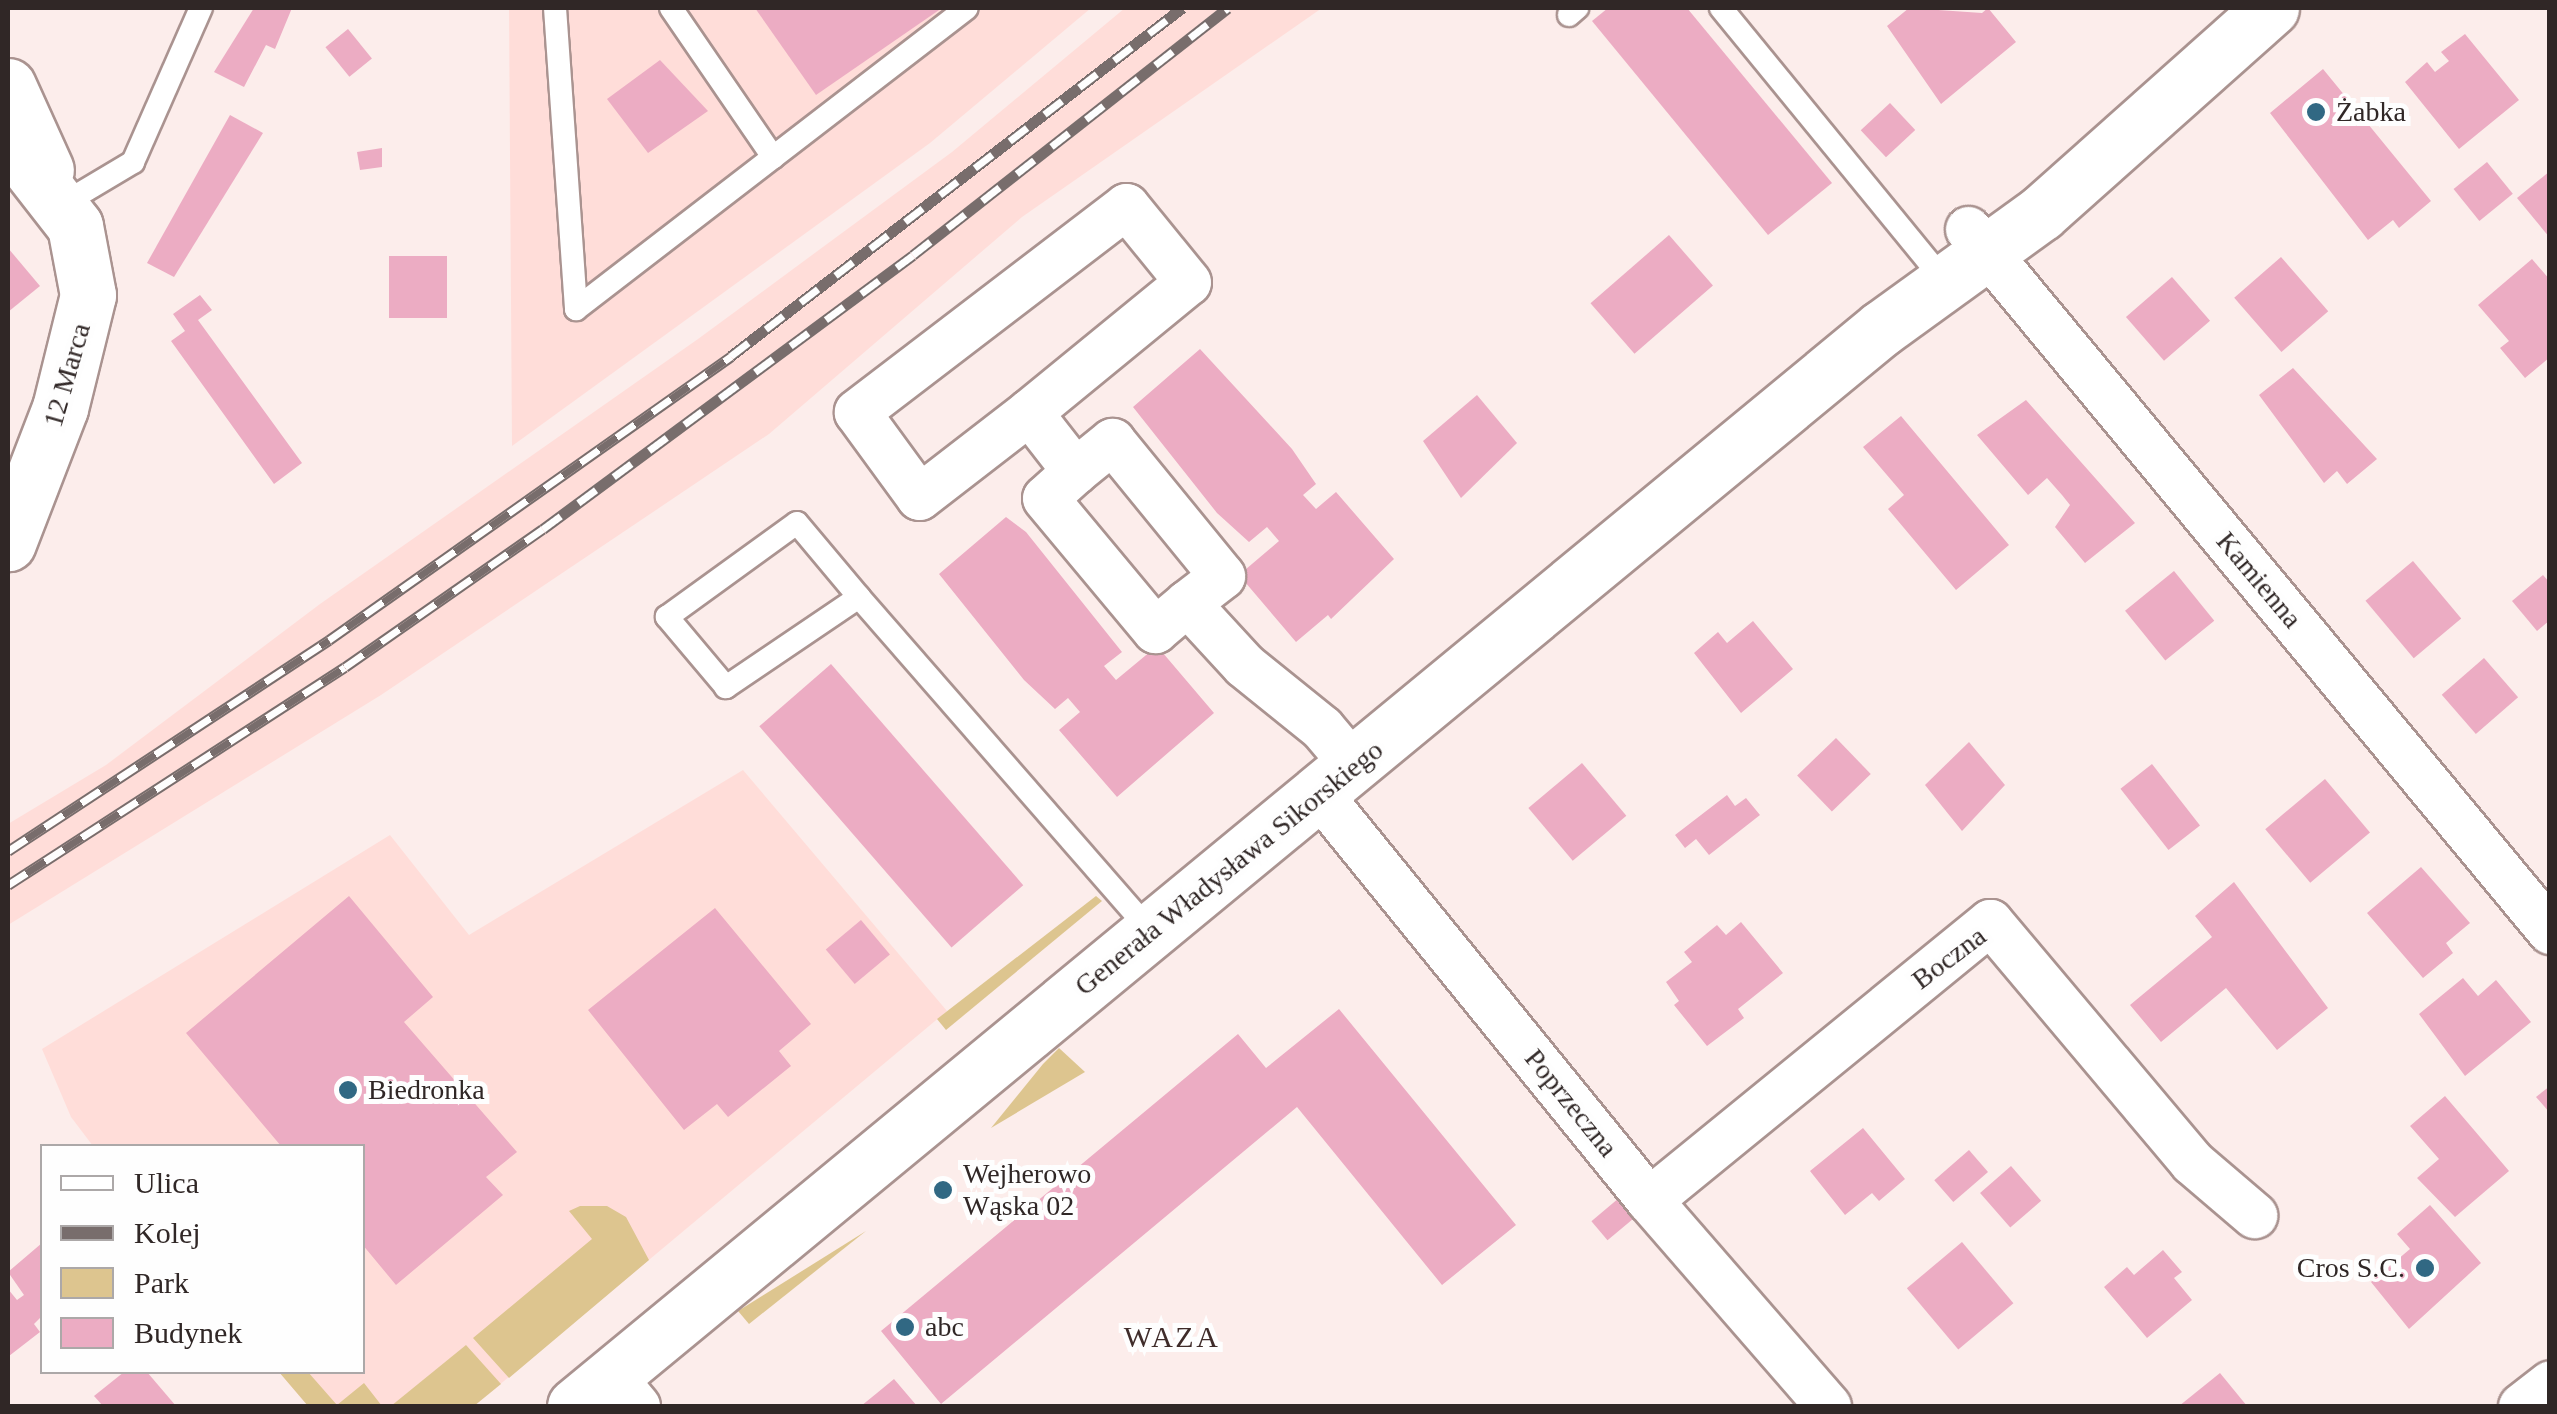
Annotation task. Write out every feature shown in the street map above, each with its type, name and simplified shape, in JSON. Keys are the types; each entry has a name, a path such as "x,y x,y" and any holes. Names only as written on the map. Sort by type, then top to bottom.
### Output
{"street":[{"name":"Generała Władysława Sikorskiego","path":"608,1396 1151,932 1882,328 2108,110 2228,43 2271,8"},
{"name":"12 Marca","path":"8,86 61,205"},
{"name":"12 Marca","path":"8,140 75,226 88,295 60,408 8,543"},
{"path":"1126,206 1188,282 1029,412 920,497 857,412 1126,206"},
{"name":"Kamienna","path":"1958,258 2550,931"},
{"path":"1029,412 1075,471"},
{"path":"1112,440 1222,576 1187,603 1155,630 1046,498 1112,440"},
{"name":"Poprzeczna","path":"1187,603 1244,665 1322,728 1337,780 1649,1200 1828,1406"},
{"name":"Boczna","path":"1649,1200 1990,922 2192,1162 2254,1216"},
{"path":"2521,1406 2550,1384"}],"lane":[{"path":"61,205 133,162 160,115 202,8"},
{"path":"554,8 576,309 967,8"},
{"path":"671,8 772,157"},
{"path":"1721,8 1958,258"},
{"path":"858,597 726,687 668,618 797,522 1151,932"}],"shaded area":[{"path":"509,8 1091,8 930,143 512,446"},
{"path":"1125,8 1322,8 1022,217 769,434 381,695 8,925 8,824 106,765 320,604 698,339 952,152"},
{"path":"743,770 947,1011 474,1406 308,1406 281,1374 365,1374 365,1144 91,1144 71,1117 42,1049 390,835 469,935"}],"green space":[{"path":"1096,896 1102,901 946,1030 937,1019"},
{"path":"1059,1048 1085,1072 991,1128 1043,1064"},
{"path":"580,1206 607,1206 626,1217 649,1260 509,1378 473,1338 592,1239 569,1211"},
{"path":"866,1231 749,1324 738,1311"},
{"path":"466,1345 501,1384 474,1406 391,1406"},
{"path":"281,1374 310,1374 337,1405 364,1383 382,1406 308,1406"}],"building":[{"path":"254,8 292,8 275,49 266,45 244,87 214,72"},
{"path":"755,8 942,8 816,95"},
{"path":"1608,8 1687,8 1832,183 1768,235 1592,21"},
{"path":"1909,8 1982,13 1988,8 2016,42 1941,104 1887,26"},
{"path":"348,29 372,59 349,77 325,47"},
{"path":"2465,34 2519,100 2459,149 2405,82 2427,62 2435,72 2449,61 2441,52"},
{"path":"660,60 708,111 648,153 607,99"},
{"path":"2323,69 2431,201 2399,228 2393,220 2368,240 2270,113"},
{"path":"1890,103 1915,130 1886,157 1861,130"},
{"path":"230,115 263,133 174,277 147,263"},
{"path":"382,148 382,167 360,170 357,152"},
{"path":"2487,162 2513,194 2479,221 2454,189"},
{"path":"2550,171 2550,238 2517,198"},
{"path":"1669,235 1713,286 1634,354 1591,303"},
{"path":"8,248 40,286 8,312"},
{"path":"389,256 447,256 447,318 389,318"},
{"path":"2281,257 2328,311 2281,352 2234,298"},
{"path":"2532,259 2550,280 2550,357 2525,378 2500,348 2509,341 2478,305"},
{"path":"2172,277 2210,321 2164,361 2126,317"},
{"path":"200,295 212,310 198,320 302,463 274,484 171,341 185,331 173,314"},
{"path":"1200,349 1292,449 1316,484 1303,495 1316,509 1336,492 1394,559 1331,619 1328,615 1296,642 1239,575 1279,541 1267,527 1249,542 1217,513 1133,407"},
{"path":"2293,368 2377,459 2347,484 2337,471 2324,483 2259,395"},
{"path":"1477,395 1517,443 1461,498 1423,441"},
{"path":"2026,400 2135,523 2085,563 2055,527 2070,505 2062,495 2047,478 2028,495 1977,435"},
{"path":"1901,416 2009,545 1956,590 1888,509 1904,495 1863,447"},
{"path":"1006,517 1026,532 1122,652 1104,666 1116,680 1157,646 1214,713 1117,797 1059,730 1080,712 1068,698 1055,709 1024,680 939,574"},
{"path":"2413,561 2461,618 2414,658 2366,601"},
{"path":"2174,571 2214,621 2165,660 2125,611"},
{"path":"2543,575 2550,583 2550,620 2537,631 2512,601"},
{"path":"1753,621 1793,669 1741,713 1694,653 1718,632 1727,643"},
{"path":"2484,658 2518,697 2476,734 2442,695"},
{"path":"831,664 1023,885 952,947 759,726"},
{"path":"1836,738 1871,774 1832,811 1797,776"},
{"path":"1969,742 2005,785 1962,831 1925,785"},
{"path":"1582,763 1626,816 1573,861 1528,808"},
{"path":"2152,764 2200,825 2169,850 2120,789"},
{"path":"2325,779 2370,833 2310,883 2265,829"},
{"path":"1727,795 1735,806 1746,798 1760,815 1709,855 1696,839 1685,848 1675,835"},
{"path":"2421,867 2470,923 2446,943 2453,953 2423,978 2367,913"},
{"path":"2234,882 2328,1008 2277,1050 2226,988 2161,1042 2130,1005 2212,937 2195,916"},
{"name":"Biedronka","path":"349,896 433,997 404,1022 517,1152 486,1177 503,1195 396,1285 365,1248 365,1144 279,1144 186,1033"},
{"path":"715,908 811,1024 779,1051 791,1066 728,1117 717,1104 684,1130 588,1010"},
{"path":"861,920 890,954 855,984 826,950"},
{"path":"1741,922 1783,973 1738,1009 1744,1018 1707,1046 1674,1005 1679,1001 1666,982 1692,962 1684,952 1717,925 1726,935"},
{"path":"2463,978 2478,996 2496,980 2531,1022 2465,1076 2419,1014"},
{"path":"1339,1009 1516,1225 1442,1285 1297,1107 941,1404 881,1331 1238,1034 1266,1068"},
{"path":"2550,1086 2550,1113 2536,1097"},
{"path":"2445,1096 2509,1171 2455,1217 2417,1178 2439,1159 2410,1126"},
{"path":"1863,1128 1905,1179 1879,1201 1872,1193 1845,1215 1810,1171"},
{"path":"1969,1150 1988,1172 1953,1202 1934,1180"},
{"path":"2011,1166 2041,1201 2010,1228 1980,1193"},
{"path":"1619,1198 1635,1217 1607,1240 1591,1221"},
{"path":"2430,1205 2481,1263 2409,1329 2371,1282 2410,1249 2397,1234"},
{"path":"1962,1242 2013,1303 1958,1350 1907,1288"},
{"path":"40,1245 40,1318 34,1324 40,1332 9,1356 8,1289 17,1300 24,1295 8,1272"},
{"path":"2163,1250 2182,1272 2174,1278 2192,1300 2147,1338 2104,1287 2127,1267 2134,1275"},
{"path":"2220,1373 2247,1406 2179,1406"},
{"path":"122,1374 149,1374 176,1406 103,1406 94,1396"},
{"path":"894,1379 917,1406 861,1406 877,1393"}],"railway":[{"path":"8,851 329,640 731,356 1182,8"},
{"path":"8,885 345,667 543,529 913,255 1228,8"}],"place":[{"name":"Żabka","path":"2316,112"},
{"name":"Biedronka","path":"348,1090"},
{"name":"Wejherowo Wąska 02","path":"943,1190"},
{"name":"Cros S.C.","path":"2425,1268"},
{"name":"abc","path":"905,1327"}],"district":[{"name":"WAZA","path":"1172,1337"}]}
